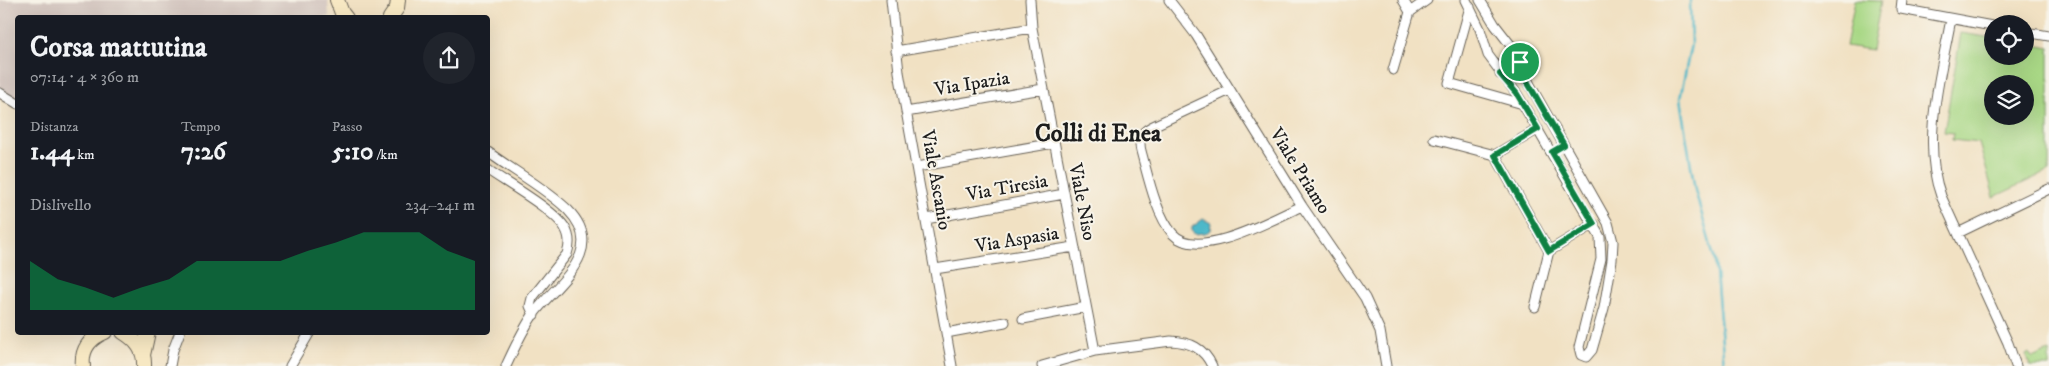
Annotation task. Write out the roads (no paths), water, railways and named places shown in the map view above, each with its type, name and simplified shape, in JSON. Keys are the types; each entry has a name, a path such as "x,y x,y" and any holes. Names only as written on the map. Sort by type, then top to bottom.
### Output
{"main road":[{"path":"83,366 84,353 88,344 100,335"},
{"path":"128,335 139,345 144,362"},
{"path":"144,362 148,335"}],"street":[{"name":"Viale Ascanio","path":"891,0 896,51 906,112 952,366"},
{"name":"Viale Niso","path":"1030,0 1032,28 1043,89 1095,352"},
{"name":"Viale Priamo","path":"1169,0 1196,34 1302,206 1371,308 1380,331 1386,366"},
{"path":"1403,0 1410,12"},
{"path":"1393,70 1410,12 1427,0"},
{"path":"1468,4 1488,55 1523,104 1594,224 1601,242 1602,254 1579,347 1580,353 1584,357 1591,352 1602,314 1612,260 1613,242 1608,223 1604,212 1528,83 1514,49 1480,0"},
{"path":"1468,4 1448,83 1523,104"},
{"path":"1902,4 1951,19 1984,24"},
{"path":"1951,19 1934,118 1933,160 1938,188 2008,343 2016,366"},
{"path":"896,51 1032,28"},
{"path":"1483,42 1491,34 1502,33"},
{"path":"2034,34 2049,36"},
{"path":"1500,74 1513,73 1520,62"},
{"name":"Via Ipazia","path":"906,112 1043,89"},
{"path":"1230,90 1153,126 1144,132 1141,137 1140,151 1158,204 1172,232 1177,238 1188,242 1218,240 1238,235 1302,206"},
{"path":"0,93 15,102"},
{"path":"1434,139 1495,155 1538,129"},
{"path":"917,167 1054,143"},
{"path":"1552,152 1564,145"},
{"path":"490,153 562,205 575,219 582,236 582,248 578,263 534,315 520,337 506,366"},
{"path":"1495,155 1549,251 1535,306"},
{"path":"490,171 554,216 562,223 567,232 570,245 567,254 532,298 530,306 534,315"},
{"path":"1958,233 2049,189"},
{"name":"Via Tiresia","path":"926,219 1064,194"},
{"path":"1549,251 1594,224"},
{"name":"Via Aspasia","path":"935,270 1074,247"},
{"path":"1024,319 1086,307"},
{"path":"946,333 1005,322"},
{"path":"170,366 172,350 179,335"},
{"path":"290,366 308,335"},
{"path":"1042,366 1095,352 1162,341 1179,341 1200,349 1212,366"}],"water":[{"path":"1203,219 1211,223 1210,230 1206,233 1194,234 1192,227"}],"waterway":[{"path":"1690,0 1691,44 1680,99 1695,190 1715,261 1724,366"}],"district":[{"name":"Colli di Enea","path":"1098,134"}]}
